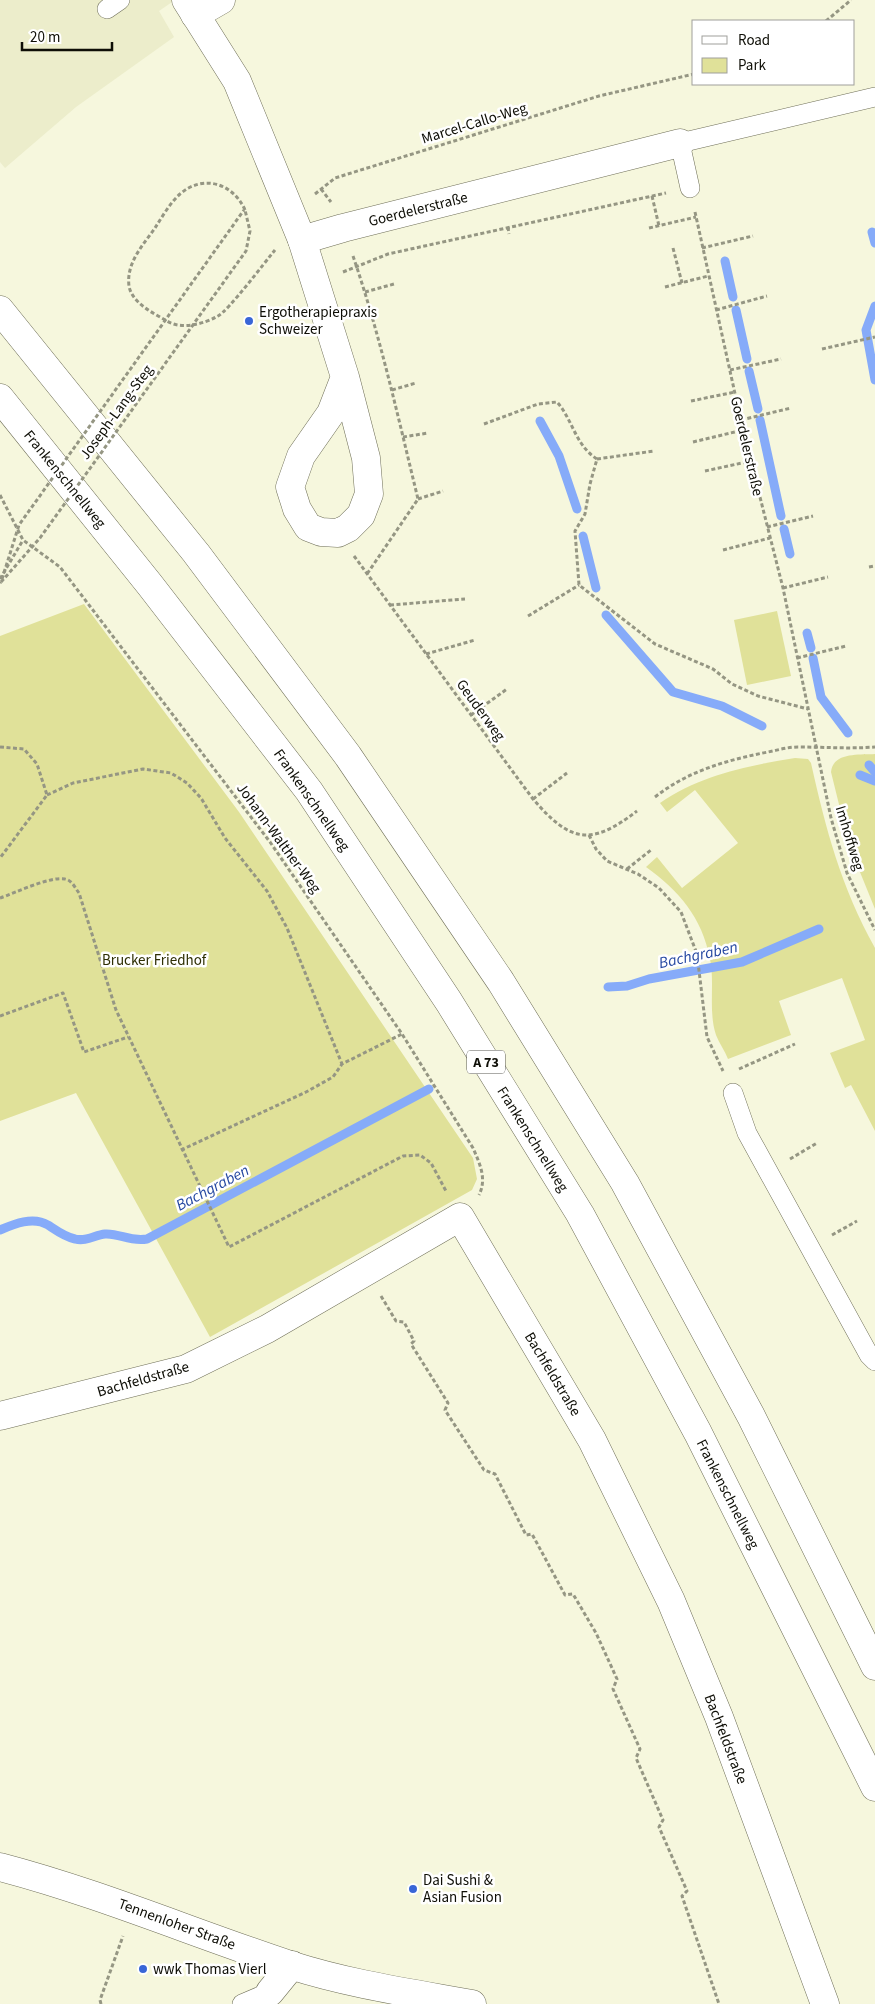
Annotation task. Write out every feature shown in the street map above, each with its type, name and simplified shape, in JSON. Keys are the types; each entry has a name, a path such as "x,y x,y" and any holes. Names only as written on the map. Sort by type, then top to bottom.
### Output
{"main road":[{"path":"221,0 191,8 237,81 302,240 344,377 366,458 369,494 361,515 348,528 338,533 321,532 308,527 297,509 290,487 302,456 331,413 344,377"},
{"name":"Goerdelerstraße","path":"302,240 680,143"},
{"path":"0,310 196,553 348,756 501,982 625,1183 751,1416 875,1666"},
{"name":"Frankenschnellweg","path":"0,398 150,585 309,791 448,1002 580,1214 698,1433 875,1788"},
{"name":"Bachfeldstraße","path":"0,1416 186,1369 267,1329 460,1217 592,1440 670,1601 718,1717 826,2004"},
{"name":"Tennenloher Straße","path":"0,1867 63,1883 292,1966 379,1987 472,2004"},
{"path":"270,1992 292,1966"}],"lane":[{"name":"Goerdelerstraße","path":"680,143 875,97"},
{"path":"680,143 690,188"},
{"path":"734,1093 747,1134 868,1355 875,1361"},
{"path":"242,2004 270,1992"}],"path":[{"path":"827,20 851,0"},
{"name":"Marcel-Callo-Weg","path":"311,197 335,178 599,96 692,74"},
{"name":"Joseph-Lang-Steg","path":"0,582 40,538 246,250 250,231 245,210 240,199 232,191 221,185 206,182 193,185 179,195 133,260 129,286 137,301 171,324 188,326 219,316 276,249 302,240"},
{"path":"315,281 357,268 388,254 690,188"},
{"name":"Goerdelerstraße","path":"690,188 743,430 783,588 816,748"},
{"path":"321,189 335,207 365,292 392,390 418,499"},
{"path":"652,196 659,226"},
{"name":"Joseph-Lang-Steg","path":"0,582 19,525 245,210"},
{"path":"649,228 696,218"},
{"path":"508,227 509,234"},
{"path":"702,248 753,236"},
{"path":"673,248 682,283"},
{"path":"665,288 708,276"},
{"path":"365,292 394,284"},
{"path":"716,310 767,296"},
{"path":"822,349 875,337"},
{"path":"730,370 781,359"},
{"path":"392,390 416,383"},
{"path":"691,401 735,392"},
{"path":"484,424 538,404 557,402 566,413 582,446 597,459 654,450"},
{"path":"741,420 791,408"},
{"path":"693,442 743,430"},
{"path":"403,437 428,433"},
{"path":"597,459 590,484 585,514 575,531 580,584 655,644 714,670 732,684 758,696 808,709"},
{"path":"705,471 751,460"},
{"path":"367,574 418,499 443,491"},
{"name":"Johann-Walther-Weg","path":"0,495 23,540 60,567 270,842 402,1034 473,1148 481,1167 484,1185 475,1203 460,1217"},
{"path":"767,527 813,516"},
{"name":"Geuderweg","path":"338,533 551,821 571,834 589,836"},
{"path":"723,550 770,538"},
{"path":"0,582 23,540"},
{"path":"869,567 875,566"},
{"path":"783,588 828,577"},
{"path":"528,616 580,584"},
{"path":"390,604 465,599"},
{"path":"426,654 475,640"},
{"path":"798,658 846,646"},
{"path":"471,715 506,689"},
{"path":"0,746 24,749 37,764 47,795"},
{"path":"654,796 685,777 709,767 748,756 796,747 841,750 875,747"},
{"name":"Imhoffweg","path":"816,748 830,818 847,872 875,930"},
{"path":"0,858 47,795 73,783 143,769 172,773 187,783 201,798 225,838 271,898 287,928 342,1064"},
{"path":"533,799 567,773"},
{"path":"636,811 610,829 589,836 596,850 607,861 659,888 681,912 697,954 707,1037 734,1093"},
{"path":"626,870 651,850"},
{"path":"0,898 54,880 66,879 72,883 79,893 116,1010 181,1150 229,1247 403,1156 420,1155 431,1163 460,1217"},
{"path":"0,1016 63,993 84,1052 128,1037"},
{"path":"181,1150 306,1092 333,1076 342,1064 402,1034"},
{"path":"725,1075 795,1044"},
{"path":"768,1172 817,1143"},
{"path":"367,1271 396,1321 404,1322 414,1340 410,1344 448,1403 445,1410 484,1470 494,1474 526,1535 532,1534 565,1595 573,1594 596,1633 617,1680 613,1689 640,1750 636,1758 663,1820 659,1826 687,1891 682,1896 720,2004"},
{"path":"101,2004 100,2000 133,1908"}],"shaded area":[{"path":"0,0 175,0 159,11 174,37 76,107 5,168 0,162"}],"green space":[{"name":"Brucker Friedhof","path":"84,604 239,812 473,1158 477,1179 472,1190 210,1337 76,1093 0,1121 0,636"},
{"path":"777,611 791,676 747,685 734,620"},
{"path":"875,754 875,909 849,845 831,772 836,761 842,758"},
{"path":"795,758 808,759 811,763 836,858 853,903 875,948 875,1131 851,1085 845,1088 830,1053 865,1040 842,978 779,1001 791,1035 728,1059 717,1038 714,1026 710,959 701,930 679,896 646,867 657,857 682,888 738,843 695,790 667,812 660,803 691,785 724,773 759,764"}],"waterway":[{"path":"872,232 875,243"},
{"path":"725,261 733,297"},
{"path":"875,306 866,330 875,380"},
{"path":"736,310 747,359"},
{"path":"749,371 758,409"},
{"path":"760,420 781,516"},
{"path":"540,421 559,456 577,509"},
{"path":"784,529 790,554"},
{"path":"583,536 596,588"},
{"path":"606,615 673,692 722,706 762,726"},
{"path":"807,633 811,648"},
{"path":"813,658 821,697 848,733"},
{"path":"869,765 875,772"},
{"path":"860,775 875,781"},
{"name":"Bachgraben","path":"608,987 627,986 649,979 742,962 819,929"},
{"name":"Bachgraben","path":"0,1230 11,1225 36,1221 48,1225 61,1234 79,1240 105,1234 141,1240 147,1239 429,1089"}],"place":[{"name":"Ergotherapiepraxis Schweizer","path":"249,321"},
{"name":"Dai Sushi & Asian Fusion","path":"413,1889"},
{"name":"wwk Thomas Vierl","path":"143,1969"}]}
